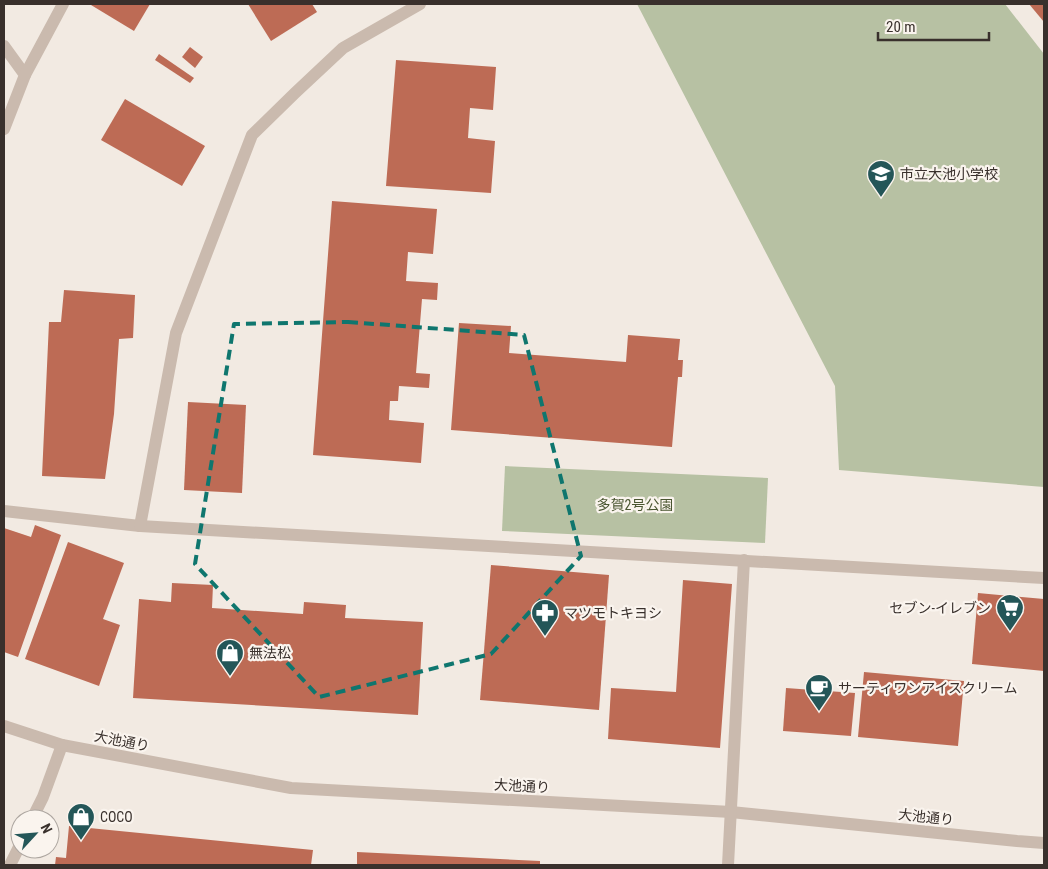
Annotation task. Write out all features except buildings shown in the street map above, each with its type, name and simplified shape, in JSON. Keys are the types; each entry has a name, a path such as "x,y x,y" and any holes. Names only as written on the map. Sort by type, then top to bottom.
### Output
{"street":[{"path":"4,129 25,75 63,4"},
{"path":"140,526 176,333 252,135 343,48 420,4"},
{"path":"4,46 25,75"},
{"path":"4,511 140,526 1044,578"},
{"path":"728,865 744,560"},
{"name":"大池通り","path":"4,726 62,745 291,788 730,812 1044,843"},
{"path":"37,809 62,745"}],"highlighted area":[{"path":"348,322 524,335 581,556 491,654 319,697 195,564 234,324"}],"green space":[{"name":"市立大池小学校","path":"637,4 1005,4 1044,54 1044,487 839,470 835,386"},
{"name":"多賀2号公園","path":"505,466 768,478 765,543 502,531"}],"place":[{"name":"市立大池小学校","path":"881,198"},
{"name":"セブン-イレブン","path":"1010,632"},
{"name":"マツモトキヨシ","path":"545,637"},
{"name":"無法松","path":"230,677"},
{"name":"サーティワンアイスクリーム","path":"819,712"},
{"name":"COCO","path":"81,841"}]}
